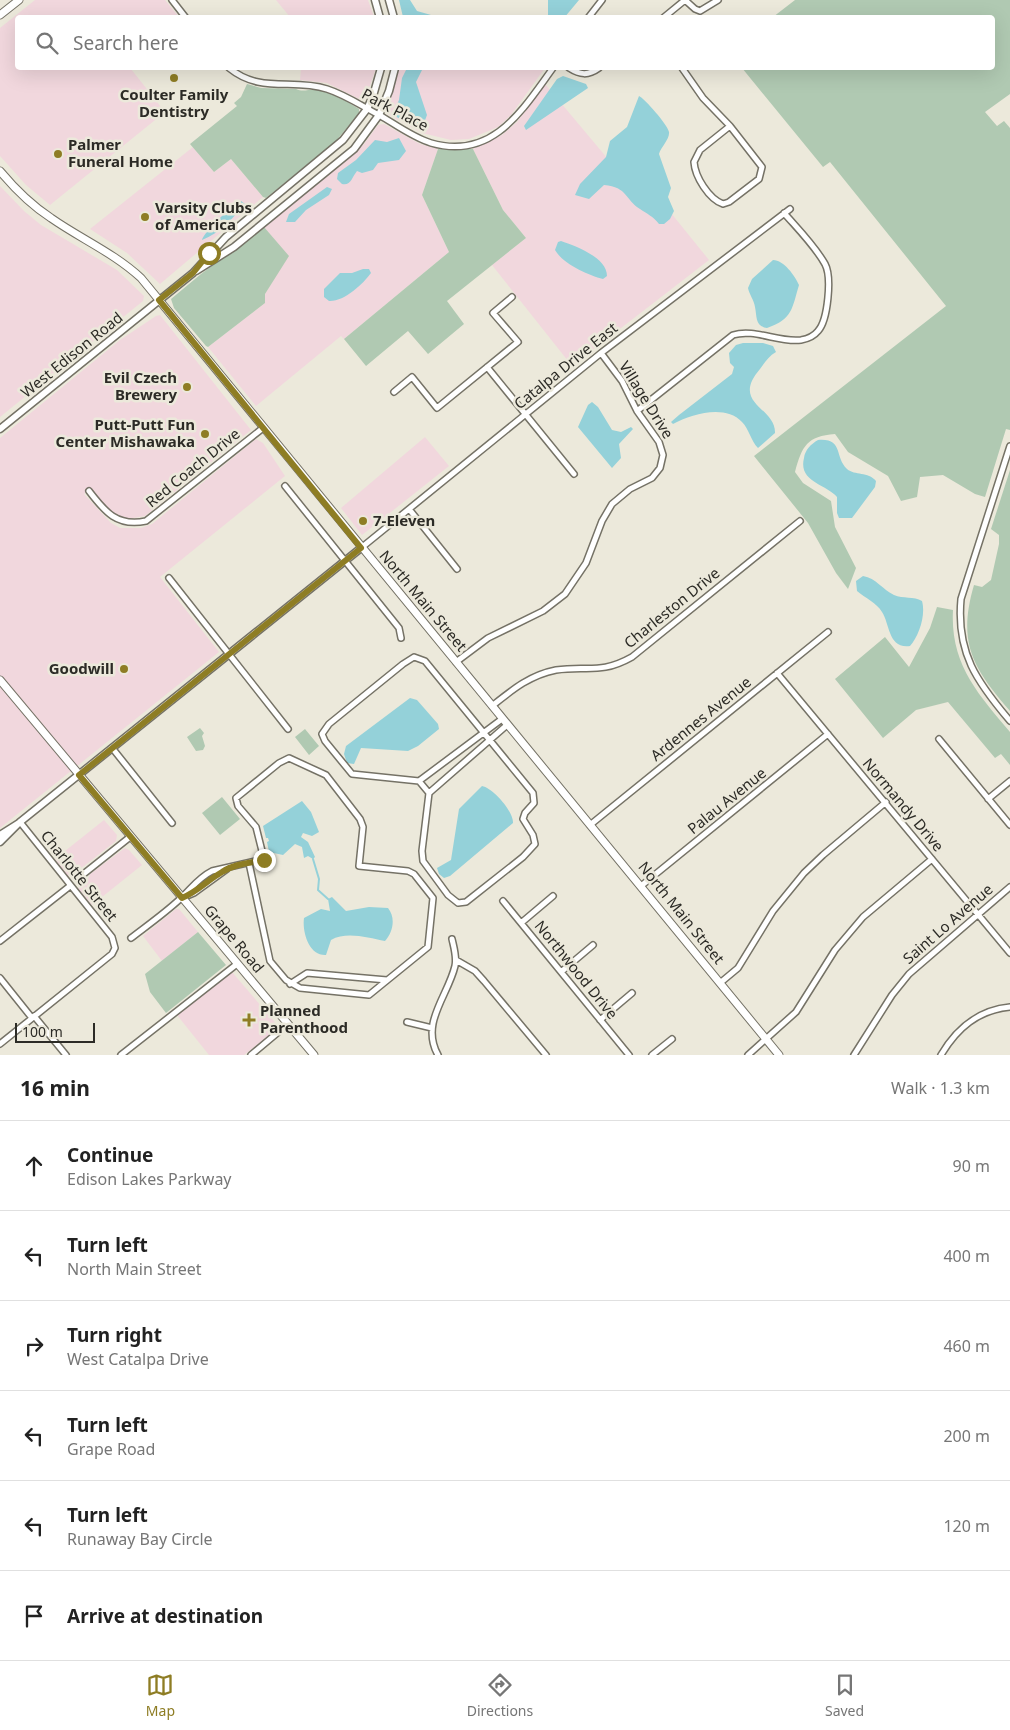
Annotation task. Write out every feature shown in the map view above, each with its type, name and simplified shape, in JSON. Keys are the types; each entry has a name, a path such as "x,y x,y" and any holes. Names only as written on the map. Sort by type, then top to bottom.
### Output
{"main road":[{"path":"0,15 18,0"},
{"name":"North Main Street","path":"0,171 23,197 42,212 127,265 159,300 504,722 780,1055"},
{"name":"Grape Road","path":"0,680 314,1055"}],"street":[{"path":"172,0 184,15"},
{"path":"375,0 379,15"},
{"path":"389,0 393,15"},
{"path":"590,15 602,0"},
{"path":"667,15 685,0 695,9 700,10 718,0"},
{"name":"Park Place","path":"232,70 242,77 258,83 326,89 432,143 451,146 477,142 498,133 512,122 551,70"},
{"path":"193,273 226,237 343,140 367,109 380,70"},
{"path":"193,273 234,247 347,155 366,135 379,115 394,70"},
{"path":"573,70 580,74 586,74 595,70"},
{"path":"683,70 703,98 730,126 762,167 759,179 729,202 720,204 697,176 695,158 700,150 730,126"},
{"name":"Catalpa Drive East","path":"361,548 601,353 790,208"},
{"path":"637,411 727,338 739,333 802,340 818,332 824,321 829,283 826,266 784,213"},
{"name":"West Edison Road","path":"0,429 193,273"},
{"path":"394,392 412,377 437,408 518,342 493,312 512,297"},
{"name":"Village Drive","path":"456,662 488,638 543,611 564,594 586,564 602,521 612,504 624,492 656,474 662,461 662,449 656,437 637,411 622,381 601,353"},
{"path":"487,367 574,474"},
{"name":"Red Coach Drive","path":"89,491 114,519 126,523 146,521 263,428"},
{"path":"1010,446 961,599 960,620 963,645 972,669 985,691 1010,721"},
{"path":"284,486 399,628 401,638"},
{"path":"409,509 457,569"},
{"name":"Charleston Drive","path":"492,706 526,680 541,674 564,669 598,669 617,664 632,657 800,521"},
{"path":"0,835 20,822 112,749 361,548"},
{"path":"169,578 288,730"},
{"name":"Ardennes Avenue","path":"590,825 828,632"},
{"path":"504,722 484,734 419,781 352,774 325,741 322,734 329,724 414,657 425,662 484,734 489,739 534,796 534,803 524,813 522,819 533,835 535,844 523,857 461,904 448,895 423,861 422,851 429,793 489,739 504,722"},
{"name":"Normandy Drive","path":"778,673 1010,953"},
{"name":"Palau Avenue","path":"641,886 828,734"},
{"path":"939,739 1010,825"},
{"path":"112,749 172,823"},
{"path":"131,938 182,898 194,893 210,880 233,866 264,860 256,827 236,802 240,794 279,763 289,758 326,775 362,823 359,866 408,871 414,874 433,898 428,947 369,995 300,988 290,984 270,961 249,863"},
{"path":"419,781 429,793"},
{"path":"988,799 1010,781"},
{"path":"720,983 738,968 773,912 804,873 822,854 886,802"},
{"path":"0,842 20,822"},
{"name":"Charlotte Street","path":"20,822 112,937 116,948 112,954 33,1017"},
{"path":"81,876 130,837"},
{"path":"748,1055 767,1040 796,1012 835,950 853,928 874,906 932,858"},
{"path":"0,941 70,886"},
{"name":"Saint Lo Avenue","path":"854,1055 892,995 909,974 1010,888"},
{"path":"521,923 553,896"},
{"name":"Northwood Drive","path":"503,900 629,1055"},
{"path":"438,1055 433,1044 432,1028 456,960 452,939"},
{"path":"561,972 592,945"},
{"path":"456,960 474,971 484,981 546,1055"},
{"path":"121,1055 236,964"},
{"path":"290,984 306,972 387,980"},
{"path":"0,978 66,1055"},
{"path":"600,1020 632,993"},
{"path":"941,1055 952,1037 966,1023 992,1010 1010,1007"},
{"path":"0,1044 33,1017"},
{"path":"407,1022 432,1028"},
{"path":"251,1055 288,1024"},
{"path":"652,1055 672,1039"}],"shaded area":[{"path":"35,0 165,0 177,15 16,15"},
{"path":"276,0 368,0 373,15 288,15"},
{"path":"15,16 15,70 132,70 165,112 50,205 26,185 0,156 0,28"},
{"path":"301,70 375,70 365,100 361,100 327,83 300,80"},
{"path":"398,70 544,70 511,115 498,127 469,139 451,140 422,133 387,114 386,110"},
{"path":"545,84 660,221 671,213 709,260 572,366 492,265 526,238 503,210 473,149 502,135 517,122"},
{"path":"384,124 420,144 438,149 422,195 449,252 344,339 341,336 256,406 208,347 265,303 265,294 288,256 264,227 345,162 364,144 378,125"},
{"path":"193,147 214,172 231,159 263,197 160,284 127,253 90,229"},
{"path":"0,186 24,211 41,225 117,270 144,296 143,301 0,417"},
{"path":"160,315 251,430 145,516 127,519 118,516 107,508 91,488 84,494 111,523 120,528 141,528 152,524 256,439 263,443 285,476 160,577 219,652 0,828 0,438 120,340"},
{"path":"425,437 449,466 362,535 341,508"},
{"path":"104,820 117,835 116,841 68,876 55,859"},
{"path":"125,848 142,865 92,905 78,888 87,881 90,874"},
{"path":"176,909 179,909 198,932 162,961 143,936"},
{"path":"232,972 279,1027 244,1055 209,1055 177,1015"}],"green space":[{"path":"795,0 1010,0 1010,94 985,112 997,126 1004,121 1010,128 1010,430 1006,429 985,497 975,494 943,475 920,477 917,497 901,501 888,476 848,452 835,434 818,437 807,444 800,455 795,472 803,483 831,501 835,527 856,568 848,589 836,573 808,523 754,456 946,306 830,162 823,167 744,70 995,70 995,15 776,15"},
{"path":"247,84 261,88 324,91 359,109 359,113 336,141 266,198 263,197 231,159 214,172 190,144 237,106 234,103 241,97"},
{"path":"438,149 473,149 503,210 526,238 447,301 464,324 428,354 408,331 366,366 344,339 449,252 422,195"},
{"path":"264,227 289,256 265,294 265,303 208,347 174,308 171,299"},
{"path":"1010,470 1010,711 978,668 968,639 967,623 974,585 982,587 991,580 999,544 999,535 991,529"},
{"path":"937,607 953,610 953,629 956,646 968,677 1010,732 1010,765 1001,754 995,758 948,702 916,710 883,738 835,679 885,637 909,667 930,628"},
{"path":"200,728 204,733 202,736 205,746 203,750 196,751 187,737"},
{"path":"305,729 319,746 309,755 295,737"},
{"path":"222,797 240,819 220,835 202,813"},
{"path":"198,932 226,965 166,1013 150,992 145,974"}],"water":[{"path":"399,0 410,0 417,11 431,15 403,15"},
{"path":"548,0 579,0 566,15 548,15"},
{"path":"406,70 422,70 416,82 427,115 424,123 418,127 411,126 392,114 399,100 402,78"},
{"path":"563,76 586,84 588,88 526,130 524,126 557,79"},
{"path":"639,96 656,112 669,132 659,154 671,188 668,197 674,211 670,219 664,224 659,224 635,205 622,191 612,186 604,185 589,199 575,195 580,184 606,157 610,141 627,127"},
{"path":"399,138 406,151 399,160 378,163 373,170 362,173 357,171 347,184 342,184 337,179 338,173 356,160 375,140 387,142"},
{"path":"327,187 332,189 329,195 306,210 295,222 286,222 289,214"},
{"path":"241,201 245,204 231,220 215,233 202,240 219,219"},
{"path":"561,241 582,249 596,258 606,269 607,276 603,279 590,275 564,260 555,250 558,242"},
{"path":"773,260 785,266 799,285 793,306 787,317 776,325 767,328 758,323 748,288 752,279"},
{"path":"369,269 371,273 353,291 335,301 329,301 324,297 324,289 340,273 352,273"},
{"path":"763,343 773,346 776,352 769,357 760,369 752,381 750,390 752,398 769,417 775,433 758,448 742,422 727,413 708,412 673,424 671,422 679,415 732,374 734,367 730,363 729,353 736,345"},
{"path":"592,402 598,407 612,430 621,432 631,427 633,429 619,444 621,458 612,468 578,427 588,405"},
{"path":"818,440 826,440 835,445 847,469 869,476 876,481 875,487 852,518 839,518 837,513 837,497 814,482 805,472 803,466 806,452"},
{"path":"863,576 872,579 894,595 922,601 921,625 910,646 897,644 880,609 857,591 856,581"},
{"path":"410,698 417,700 438,724 439,729 418,746 408,751 361,748 354,764 347,763 344,754 346,746"},
{"path":"482,786 492,791 502,801 510,813 513,823 450,876 444,878 439,874 437,868 451,860 459,809"},
{"path":"302,801 311,812 319,832 312,836 303,833 301,837 308,842 315,857 313,859 308,856 304,858 302,847 295,844 283,855 269,852 267,842 269,841 266,838 263,826"},
{"path":"332,897 346,911 369,907 388,908 393,920 390,933 385,941 358,936 337,937 331,940 326,955 315,952 308,942 304,930 304,918 321,909 330,911 328,899"}],"waterway":[{"path":"313,859 319,879 318,890 328,899"}],"place":[{"name":"Coulter Family Dentistry","path":"174,78"},
{"name":"Palmer Funeral Home","path":"58,154"},
{"name":"Varsity Clubs of America","path":"145,217"},
{"name":"Evil Czech Brewery","path":"187,387"},
{"name":"Putt-Putt Fun Center Mishawaka","path":"205,434"},
{"name":"7-Eleven","path":"363,521"},
{"name":"Goodwill","path":"124,669"},
{"name":"Planned Parenthood","path":"249,1020"}],"route":[{"path":"209,253 193,273 159,300 361,548 79,775 182,898 194,893 210,880 233,866 264,860"}]}
